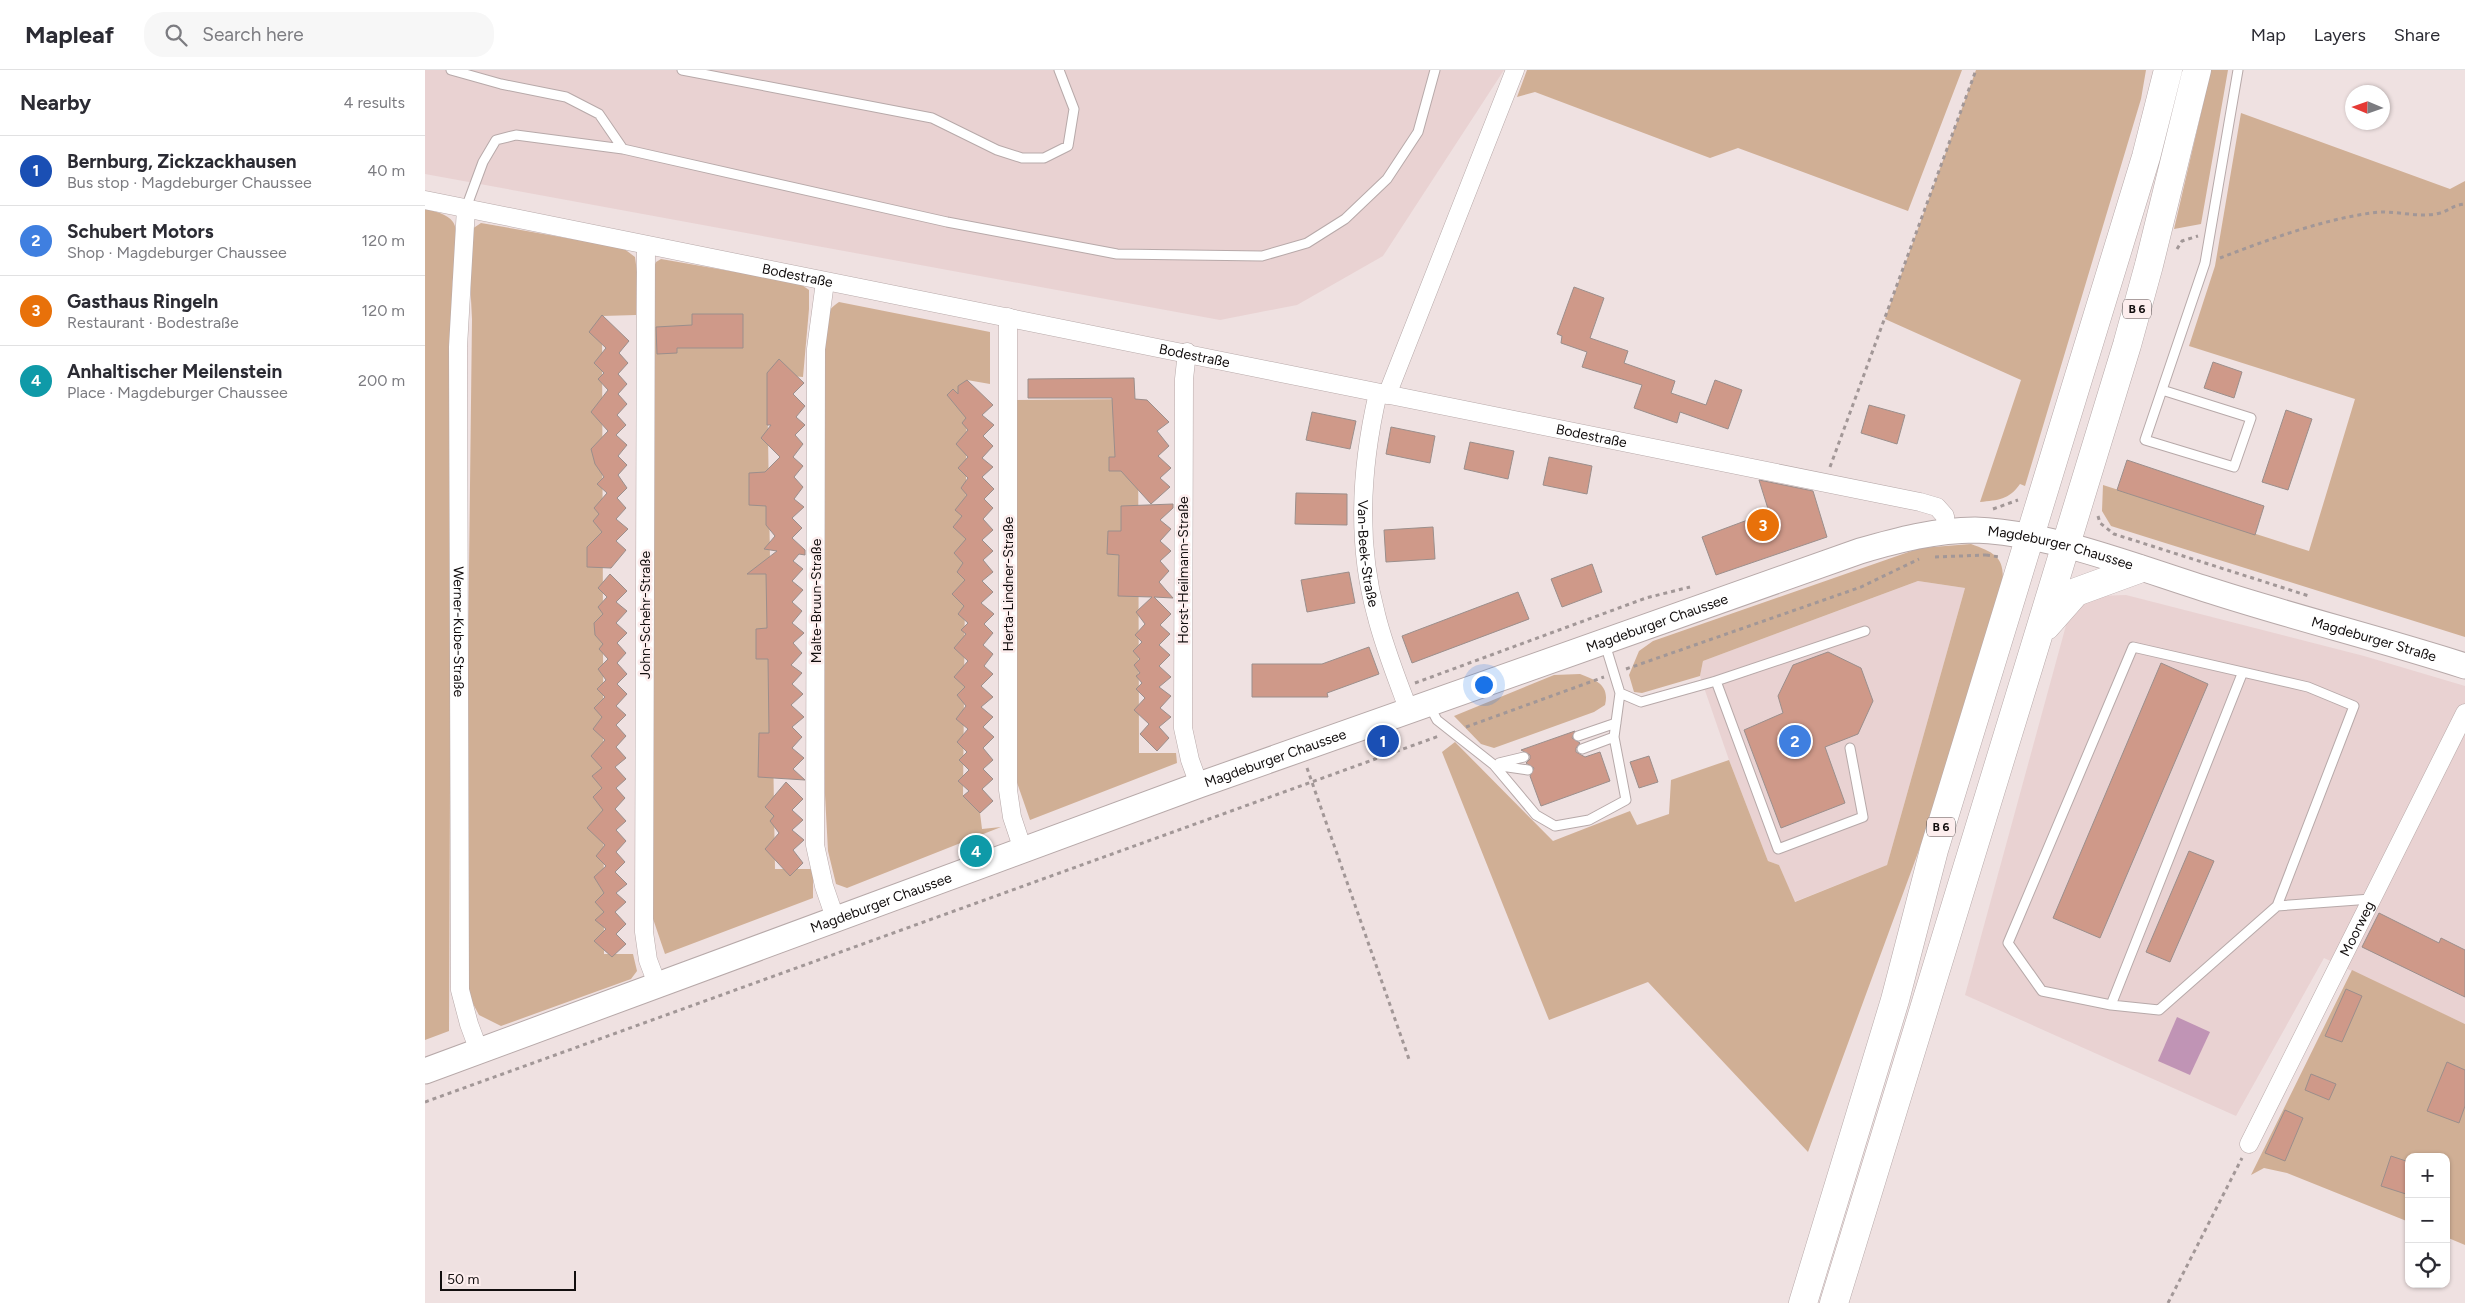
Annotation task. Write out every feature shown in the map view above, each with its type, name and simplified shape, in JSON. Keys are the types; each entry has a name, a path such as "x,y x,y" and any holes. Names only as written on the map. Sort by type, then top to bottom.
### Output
{"main road":[{"name":"B 6","path":"1803,1303 1888,1026 1934,850 2146,157 2168,70"},
{"name":"B 6","path":"1834,1303 2039,635 2149,265 2197,70"},
{"name":"Magdeburger Chaussee","path":"425,1071 1199,785 1860,551 1901,540 1946,532 1990,520 2030,538 2066,546 2282,613"},
{"name":"B 6","path":"2039,635 2060,608 2076,592 2139,568"},
{"name":"Magdeburger Straße","path":"2282,613 2362,634 2465,666"}],"street":[{"name":"Van-Beek-Straße","path":"1419,708 1375,614 1364,546 1366,458 1382,394 1515,70"},
{"name":"Bodestraße","path":"425,200 1825,482 1937,507 1945,516 1946,532"},
{"name":"Werner-Kube-Straße","path":"466,208 458,347 460,990 469,1024 479,1051"},
{"name":"John-Schehr-Straße","path":"646,245 644,932 648,960 657,984"},
{"name":"Malte-Bruun-Straße","path":"825,282 816,348 815,845 824,886 835,918"},
{"name":"Herta-Lindner-Straße","path":"1008,317 1008,790 1012,817 1023,850"},
{"name":"Horst-Heilmann-Straße","path":"1187,352 1184,389 1183,728 1190,760 1199,785"},
{"name":"Moorweg","path":"2249,1144 2465,713"}],"lane":[{"path":"451,70 501,84 566,96 599,114 623,149"},
{"path":"682,70 932,118 997,150 1022,158 1044,158 1068,146 1073,109 1059,70"},
{"path":"466,208 483,162 496,140 516,135 623,149 947,222 1117,254 1262,256 1315,238 1345,219 1387,179 1418,132 1435,70"},
{"path":"2162,390 2251,418 2234,467 2145,440 2205,263 2238,70"},
{"path":"1620,693 1641,702 1716,681 1865,631"},
{"path":"1419,708 1453,731 1494,765 1537,815 1555,826 1589,820 1626,800 1614,737 1620,693 1604,642"},
{"path":"2133,647 2242,674 2308,687 2354,706 2277,906 2159,1010 2111,1005 2041,991 2008,943 2133,647"},
{"path":"2111,1005 2242,674"},
{"path":"1716,681 1778,850 1863,817 1850,748"},
{"path":"1578,736 1616,723"},
{"path":"1583,749 1614,737"},
{"path":"1494,765 1524,757"},
{"path":"1494,765 1528,770"},
{"path":"2277,906 2371,899"}],"path":[{"path":"1825,482 1975,70"},
{"path":"2205,263 2272,240 2353,216 2374,212 2441,213 2452,206 2465,204"},
{"path":"2097,513 2100,523 2114,534 2313,597"},
{"path":"425,1102 1453,731 1861,587 1920,559 1962,554 1986,555 1990,520"},
{"path":"1300,749 1410,1062"},
{"path":"2168,1303 2249,1144"}],"shaded area":[{"path":"425,70 1504,70 1383,256 1297,305 1220,320 425,174"},
{"path":"1527,70 1962,70 1908,211 1738,148 1710,158 1535,92 1517,97"},
{"path":"1976,70 2146,70 2141,99 2025,486 2020,484 2012,493 2003,498 1980,502 2021,380 1885,319"},
{"path":"2211,70 2228,70 2201,224 2174,229"},
{"path":"2241,113 2450,189 2465,181 2465,637 2111,526 2102,511 2103,485 2309,551 2355,399 2189,346 2215,266"},
{"path":"425,209 440,213 451,219 455,227 456,244 452,288 449,1031 425,1040"},
{"path":"481,223 623,248 635,257 637,272 636,315 602,316 604,954 633,954 637,971 631,979 501,1026 479,1015 464,987 472,319 468,240 472,229"},
{"path":"661,259 799,283 809,290 803,377 767,374 775,869 813,869 813,898 665,954 650,910 652,271 656,262"},
{"path":"839,302 990,332 990,384 967,380 963,796 980,813 982,829 1001,827 847,888 836,884 828,851 825,795 822,336 828,314 832,307"},
{"path":"1138,399 1139,753 1176,753 1177,763 1030,820 1014,774 1014,400"},
{"path":"1971,544 1987,550 2001,563 2002,587 1926,831 1808,1152 1648,982 1549,1020 1442,752 1455,742 1553,841 1630,811 1637,825 1669,814 1671,780 1729,760 1768,861 1779,865 1795,902 1887,865 1965,588 1918,581 1703,661 1700,676 1642,693 1634,692 1629,675 1639,651 1653,641 1920,548"},
{"path":"1918,581 1965,588 1887,865 1794,902 1779,865 1768,861 1729,760 1700,676 1703,661"},
{"path":"2126,595 2364,656 2465,686 2465,1024 2324,958 2236,1116 1965,995 2068,618 2080,605 2098,596"},
{"path":"1580,674 1596,681 1604,688 1605,705 1594,712 1494,748 1481,744 1454,716 1554,675"},
{"path":"2352,970 2465,1024 2465,1245 2450,1239 2450,1153 2405,1153 2405,1220 2287,1173 2264,1168 2251,1175"},
{"path":"2177,1017 2210,1032 2190,1075 2158,1061"}],"building":[{"path":"1574,287 1604,298 1590,338 1628,351 1624,363 1675,381 1671,393 1706,405 1715,380 1742,390 1728,429 1680,412 1677,423 1634,408 1642,385 1582,367 1587,352 1561,343 1562,336 1557,334"},
{"path":"692,314 743,314 743,348 677,348 677,353 657,354 656,327 692,325"},
{"path":"602,315 629,341 619,353 628,363 618,374 627,384 618,394 627,404 617,415 626,425 616,435 627,445 618,456 627,465 618,475 627,488 617,498 626,508 616,519 628,529 616,541 626,550 611,568 587,567 587,547 602,532 593,521 599,514 594,508 607,493 597,484 604,477 595,464 591,449 608,431 591,412 608,390 598,379 604,373 594,363 606,348 589,332"},
{"path":"779,359 804,383 793,394 805,406 796,417 805,425 795,435 803,444 793,457 803,466 794,477 803,487 794,499 804,507 792,518 802,528 792,538 805,550 805,555 799,554 793,561 803,569 792,581 803,590 792,602 802,611 792,623 804,633 793,643 802,653 791,665 802,673 792,684 803,694 791,705 804,717 792,727 802,737 792,748 804,758 793,769 805,780 758,777 759,733 769,733 768,659 756,659 756,629 767,628 766,574 747,574 777,551 764,549 775,536 766,525 766,506 749,505 749,473 765,472 780,457 761,438 771,425 767,425 767,373"},
{"path":"2213,362 2242,372 2234,398 2204,388"},
{"path":"1134,378 1135,399 1147,400 1169,422 1157,431 1169,446 1158,456 1171,468 1160,478 1170,487 1151,504 1121,471 1109,471 1109,457 1115,457 1112,398 1028,398 1028,379"},
{"path":"967,380 993,405 982,415 994,425 983,436 993,446 982,458 993,467 982,477 994,489 984,499 993,508 983,519 993,530 982,540 993,551 983,560 993,572 982,581 993,592 981,603 994,614 984,624 993,633 983,645 993,654 984,666 993,674 981,686 993,697 981,707 993,717 983,727 994,737 983,748 993,760 983,769 993,779 982,789 993,801 980,813 963,796 969,791 958,781 969,770 959,760 967,752 957,742 968,729 956,719 966,706 957,695 965,687 954,677 968,661 954,648 966,634 961,630 968,623 958,614 964,606 952,594 965,580 957,572 963,563 954,553 966,539 953,527 962,516 955,510 967,495 961,488 968,478 958,468 968,457 956,444 968,430 962,423 966,418 947,395 953,389 958,394 958,386"},
{"path":"1869,405 1905,415 1897,444 1861,433"},
{"path":"2286,410 2312,419 2288,490 2262,482"},
{"path":"1312,412 1356,421 1350,449 1306,440"},
{"path":"1391,427 1435,436 1430,463 1386,454"},
{"path":"1470,442 1514,451 1508,479 1464,469"},
{"path":"1549,457 1592,466 1587,494 1543,485"},
{"path":"2127,460 2264,506 2255,535 2117,490"},
{"path":"1759,480 1813,491 1827,537 1716,575 1702,537 1769,512"},
{"path":"1296,493 1347,494 1347,525 1295,524"},
{"path":"1173,504 1173,508 1160,520 1171,529 1160,541 1171,551 1160,561 1169,571 1159,582 1173,598 1154,597 1171,614 1160,625 1170,634 1159,645 1170,655 1159,666 1171,677 1159,687 1171,696 1160,708 1171,717 1159,727 1169,738 1157,751 1140,734 1149,724 1134,710 1145,698 1136,689 1142,683 1136,676 1140,673 1134,665 1140,659 1133,651 1142,642 1135,635 1145,624 1136,612 1152,597 1118,596 1119,555 1107,554 1108,531 1121,531 1121,506"},
{"path":"1433,527 1435,559 1386,562 1384,530"},
{"path":"1592,564 1602,592 1562,607 1551,579"},
{"path":"1349,572 1355,603 1307,612 1301,580"},
{"path":"610,574 627,591 616,602 627,611 616,623 627,633 617,643 626,653 617,663 627,674 617,684 627,694 616,706 626,715 616,725 626,736 616,747 626,758 615,767 626,779 616,788 625,798 615,809 626,821 616,830 626,841 616,852 625,862 615,872 627,884 616,893 626,902 615,912 626,924 616,934 626,944 612,957 594,941 606,929 595,920 604,912 595,902 604,893 594,877 606,866 596,856 605,845 587,828 603,810 593,797 602,788 592,776 602,768 591,756 605,740 593,729 602,717 594,708 605,697 597,689 606,680 598,669 608,659 599,649 603,644 595,635 594,623 603,614 598,607 607,597 598,588"},
{"path":"1518,592 1529,619 1412,663 1402,636"},
{"path":"1369,647 1379,674 1327,693 1328,697 1252,697 1252,664 1322,664"},
{"path":"1828,652 1861,668 1873,701 1858,734 1825,747 1845,803 1781,828 1744,730 1783,713 1778,696 1793,665"},
{"path":"2161,663 2208,684 2100,938 2053,918"},
{"path":"1575,731 1572,738 1580,743 1576,748 1576,752 1585,757 1600,752 1610,781 1541,806 1530,776 1534,768 1526,763 1530,759 1530,755 1521,750"},
{"path":"1649,756 1658,782 1639,788 1630,762"},
{"path":"786,782 803,799 792,810 803,820 792,830 804,840 793,850 803,863 790,876 765,849 779,833 770,821 774,816 765,807"},
{"path":"2189,851 2214,861 2170,962 2146,952"},
{"path":"2379,913 2439,943 2441,938 2465,950 2465,997 2362,947"},
{"path":"2346,989 2362,996 2342,1042 2325,1036"},
{"path":"2447,1062 2465,1070 2465,1106 2459,1123 2427,1111"},
{"path":"2311,1074 2336,1084 2329,1100 2305,1090"},
{"path":"2285,1110 2303,1118 2285,1161 2265,1153"},
{"path":"2391,1156 2405,1161 2405,1194 2381,1186"}],"place":[{"name":"Gasthaus Ringeln","path":"1763,525"},
{"name":"Bernburg, Zickzackhausen","path":"1383,741"},
{"name":"Schubert Motors","path":"1795,741"},
{"name":"Anhaltischer Meilenstein","path":"976,851"}]}
